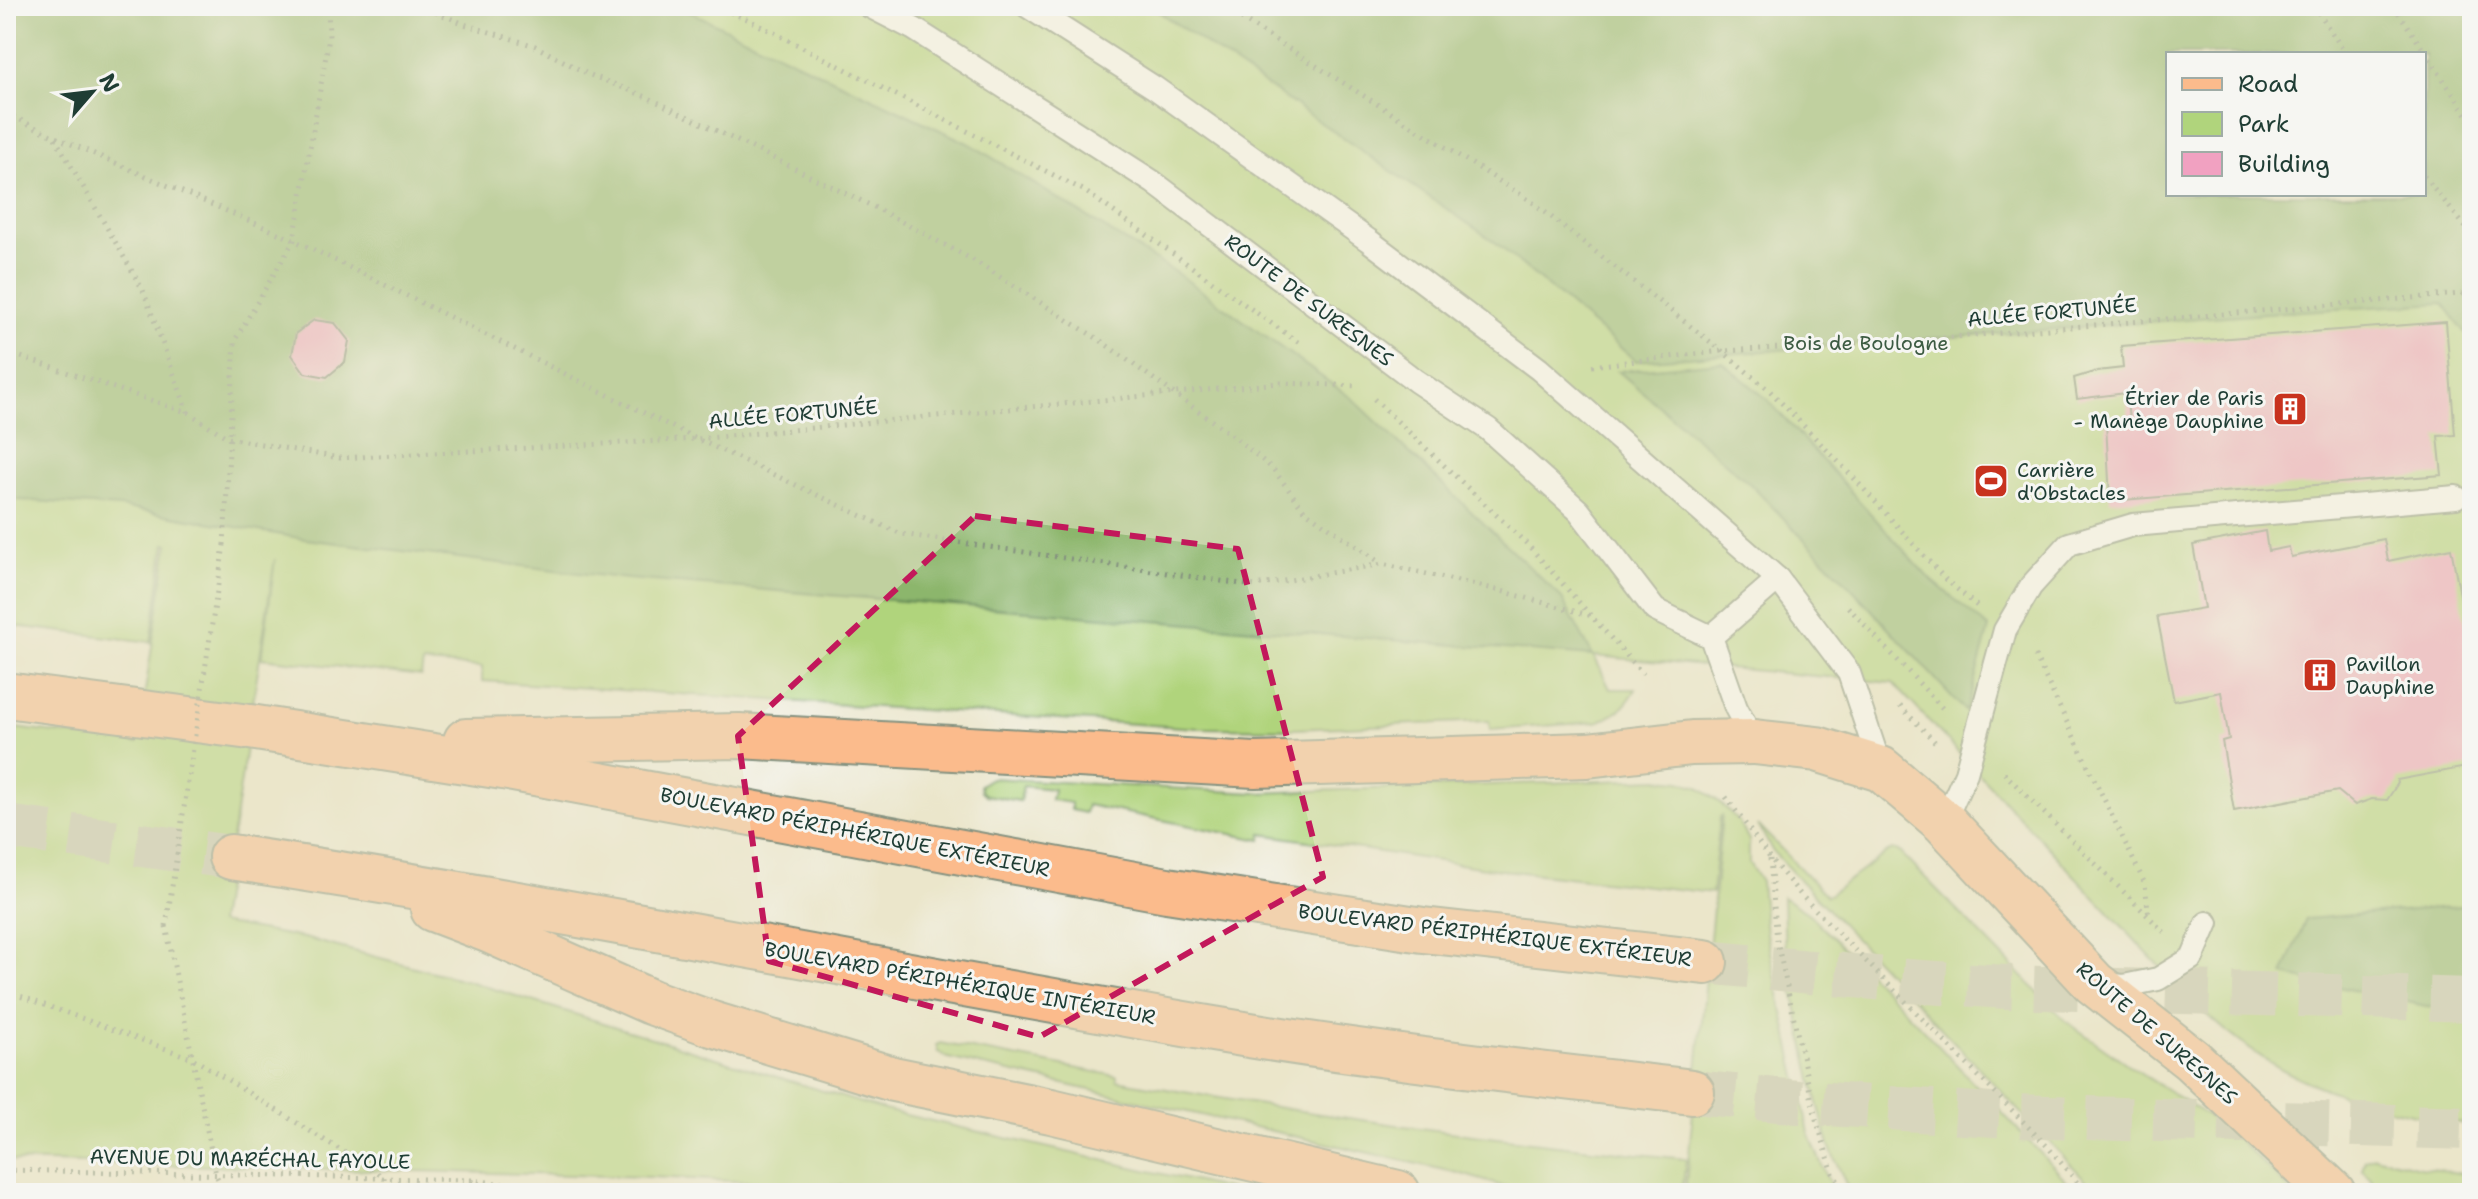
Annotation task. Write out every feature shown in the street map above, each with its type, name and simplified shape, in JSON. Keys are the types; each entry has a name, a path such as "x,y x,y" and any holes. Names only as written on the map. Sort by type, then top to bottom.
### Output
{"main road":[{"name":"BOULEVARD PÉRIPHÉRIQUE EXTÉRIEUR","path":"6,695 503,767 1167,890 1423,930 1705,962"},
{"name":"ROUTE DE SURESNES","path":"305,736 392,742 739,736 1255,765 1587,755 1692,743 1754,742 1817,749 1881,769 1944,822 2094,983 2192,1060 2333,1193"},
{"name":"BOULEVARD PÉRIPHÉRIQUE INTÉRIEUR","path":"231,857 585,915 1215,1029 1399,1057 1692,1092"},
{"path":"301,867 383,890 488,930 591,977 700,1020 893,1079 1051,1111 1398,1193"}],"lane":[{"name":"ROUTE DE SURESNES","path":"869,6 914,29 1153,182 1416,381 1488,429 1579,511 1655,610 1711,637"},
{"path":"1027,6 1168,97 1368,240 1539,369 1778,579 1849,673 1881,769"},
{"path":"1944,822 1966,773 2005,630 2031,586 2069,544 2133,525 2456,497"},
{"path":"1754,742 1736,708 1711,637 1778,579"},
{"path":"2094,983 2124,986 2158,979 2192,958 2207,923"}],"path":[{"path":"225,1193 216,1175 166,926 224,545 235,340 294,240 329,38 328,6"},
{"path":"421,6 467,25 535,46 588,74 649,98 872,206 975,261 1101,341 1237,439 1273,469 1304,510 1382,564 1494,589 1592,616"},
{"path":"716,6 1083,190 1310,350"},
{"path":"1221,6 1531,201 1722,351 1770,391 1945,579 2005,630 2031,647 2145,884 2149,917"},
{"path":"2314,6 2345,52"},
{"path":"2394,6 2425,52"},
{"path":"2426,54 2472,122"},
{"path":"6,113 294,240 697,439 901,534 1255,586 1382,564"},
{"path":"55,137 143,290 189,413"},
{"path":"2426,178 2472,235"},
{"name":"ALLÉE FORTUNÉE","path":"1596,376 1584,367 1722,351 1895,342 2472,293"},
{"path":"6,352 189,413 228,438"},
{"name":"ALLÉE FORTUNÉE","path":"228,438 339,458 697,439 1280,383 1360,386 1348,377"},
{"path":"1372,396 1527,544 1643,674"},
{"path":"1839,597 1975,744 2192,958"},
{"path":"1726,797 1801,895 2048,1147 2086,1193"},
{"path":"1770,858 1777,941 1816,1119 1833,1173 1845,1193"},
{"path":"6,991 194,1059 384,1177 385,1193"},
{"name":"AVENUE DU MARÉCHAL FAYOLLE","path":"6,1170 471,1180 505,1184 516,1193"},
{"path":"471,1180 489,1193"}],"highlighted area":[{"path":"975,516 1238,549 1323,877 1039,1037 769,961 738,736"}],"green space":[{"name":"Bois de Boulogne","path":"6,6 2472,6 2472,1125 2402,1112 2334,1093 2291,1074 2239,1041 2192,1000 1893,683 1594,656 1610,689 1636,689 1615,713 1597,722 1490,730 1489,721 1294,729 1197,728 482,681 482,667 423,663 421,676 262,658 275,559 219,923 304,938 468,981 884,1110 1245,1193 982,1193 650,1177 6,1161 6,727 137,743 168,544 165,544 151,642 6,625"},
{"path":"6,6 678,6 972,145 1181,276 1354,400 1561,597 1593,656 628,579 305,539 120,507 6,499"},
{"path":"1150,6 2472,6 2472,341 2443,303 2265,313 1636,361 1495,242"},
{"path":"1722,362 1767,399 1927,576 1989,628 1966,712 1749,483 1618,371"},
{"path":"991,778 1255,793 1659,779 1698,787 1738,820 1749,840 1749,863 1761,882 1766,934 1809,1133 1836,1193 1685,1193 1722,816 1712,893 1485,868 1262,834 1261,840 1087,805 1085,813 1071,810 1071,803 1051,800 1053,789 1023,786 1020,801 986,795 980,785"},
{"path":"1758,825 1827,896 1886,853 1892,850 1900,852 2067,1022 2236,1137 2293,1193 2098,1193 1773,852"},
{"path":"1783,897 1809,914 1894,999 2066,1180 2074,1193 1850,1193 1829,1146 1812,1080 1785,954"},
{"path":"2472,905 2472,1016 2283,975 2306,919"},
{"path":"940,1043 1117,1076 1117,1080 1259,1104 1472,1135 1686,1159 1682,1193 1526,1193 1458,1173 948,1058 938,1052 936,1045"},
{"path":"2374,1156 2472,1175 2472,1193 2383,1193 2362,1169 2365,1160"}],"building":[{"path":"314,320 335,323 349,341 345,362 327,377 305,373 292,355 296,333"},
{"name":"Étrier de Paris - Manège Dauphine","path":"2446,322 2455,435 2438,436 2442,475 2110,501 2106,423 2129,420 2126,393 2077,399 2074,378 2123,368 2121,346"},
{"name":"Pavillon Dauphine","path":"2265,531 2268,551 2289,547 2291,557 2384,539 2388,561 2451,548 2472,657 2472,766 2397,780 2387,800 2372,799 2355,805 2338,791 2234,811 2222,741 2229,739 2221,692 2174,701 2157,616 2204,608 2193,545"}],"tunnel":[{"path":"6,827 231,857"},
{"path":"1705,962 2007,987 2472,1000"},
{"path":"1692,1092 2009,1116 2472,1128"}],"place":[{"name":"Étrier de Paris - Manège Dauphine","path":"2290,409"},
{"name":"Carrière d'Obstacles","path":"1991,481"},
{"name":"Pavillon Dauphine","path":"2320,675"}]}
